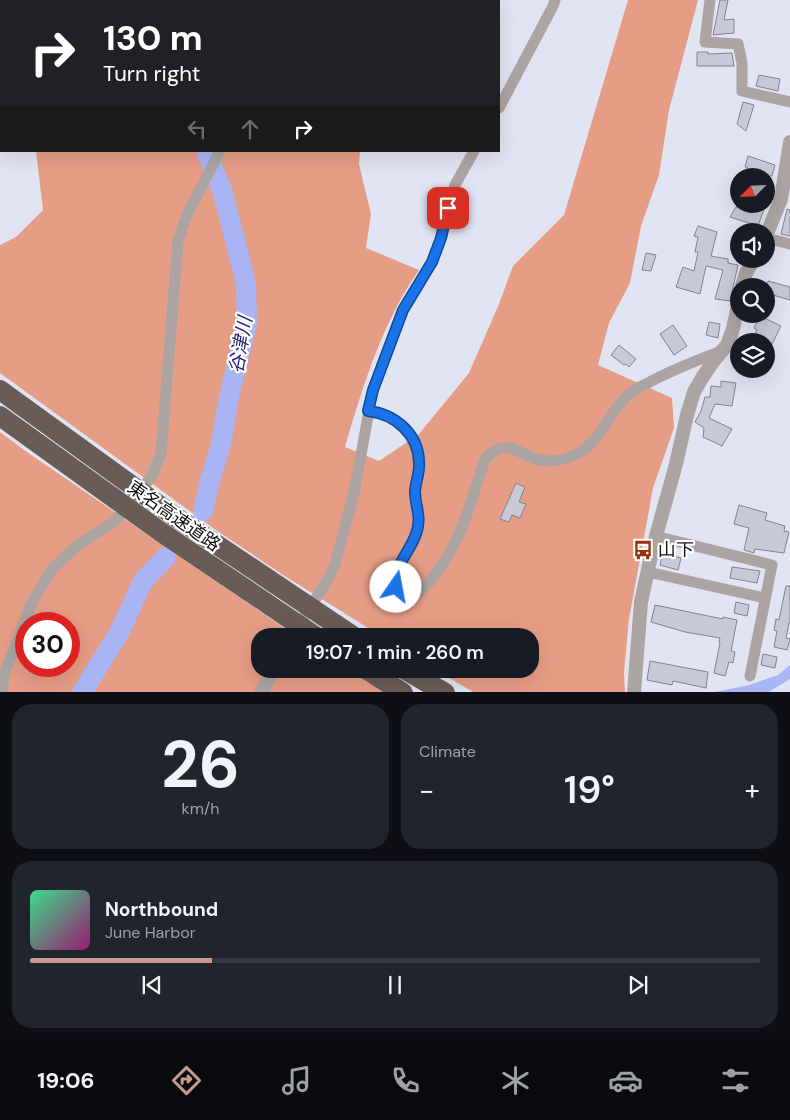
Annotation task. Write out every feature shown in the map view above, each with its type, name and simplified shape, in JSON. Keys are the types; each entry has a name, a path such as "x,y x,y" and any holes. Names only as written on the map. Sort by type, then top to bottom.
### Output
{"highway":[{"name":"東名高速道路","path":"0,390 251,570 341,628"},
{"name":"東名高速道路","path":"0,416 240,586 303,628"},
{"path":"380,678 403,692"},
{"path":"420,678 445,692"}],"street":[{"path":"500,106 555,0"},
{"path":"710,0 705,42 738,44 742,63 742,91 790,102"},
{"path":"772,223 781,199 790,142"},
{"path":"2,692 4,676 32,602 52,569 78,545 115,521 152,476 161,453 178,241 187,215 219,152"},
{"path":"297,628 328,579 334,564 354,493 373,390 403,310 432,262 456,185 473,152"},
{"path":"775,240 790,244"},
{"path":"634,692 641,602 655,536 676,464 687,415 694,392 727,345 735,323"},
{"path":"368,411 378,412 397,421 408,431 416,443 419,454 420,465 415,493 420,519 416,535 395,575 396,587 407,598 412,597 425,587 445,562 462,529 485,459 492,451 509,447 538,460 559,460 574,456 588,447 598,437 612,413 630,393 662,375 722,351"},
{"path":"655,536 772,565 750,676"},
{"path":"648,572 765,598"},
{"path":"261,692 269,678"}],"shaded area":[{"path":"628,0 698,0 669,110 659,175 641,226 630,283 609,323 598,365 672,398 674,428 653,488 629,619 624,672 625,692 473,692 449,678 539,678 539,628 368,628 283,575 213,528 0,373 0,245 16,237 43,210 36,152 360,152 359,164 371,214 366,248 419,270 394,311 384,333 359,401 345,447 379,461 419,434 469,373 499,304 513,266 564,215"},
{"path":"0,432 284,628 251,628 251,678 361,678 384,692 0,692"}],"water":[{"path":"790,665 790,679 769,692 715,692 749,685 778,675"}],"building":[{"path":"720,0 728,0 724,20 734,19 734,33 713,35"},
{"path":"697,52 708,52 708,54 732,53 734,66 697,66"},
{"path":"759,75 780,79 778,91 756,86"},
{"path":"743,102 754,105 746,131 737,124"},
{"path":"748,156 775,165 774,168 745,167"},
{"path":"787,209 790,210 790,236 781,234"},
{"path":"732,213 763,213 759,223 749,223 730,217"},
{"path":"698,226 717,232 711,256 728,259 730,268 737,268 735,278 730,278 730,301 715,299 723,270 706,266 700,294 676,287 683,267 694,271 698,252 695,252 698,237 694,236"},
{"path":"646,253 656,255 651,271 642,270"},
{"path":"775,283 790,287 790,300 775,296"},
{"path":"709,322 720,324 718,338 706,335"},
{"path":"756,323 775,323 781,326 775,338 775,333 755,333 757,330 754,328"},
{"path":"673,325 687,346 674,355 660,334"},
{"path":"619,345 636,359 629,367 611,355"},
{"path":"721,381 736,383 732,406 715,404 709,418 732,429 722,446 703,437 704,428 695,422 705,397 710,397 711,386 721,387"},
{"path":"516,483 525,487 519,502 526,504 520,518 512,515 509,522 500,519"},
{"path":"739,505 767,513 765,520 785,526 784,531 789,532 784,553 755,549 754,553 744,550 749,528 734,524"},
{"path":"663,553 681,558 678,570 660,565"},
{"path":"732,567 760,571 757,583 730,578"},
{"path":"786,586 790,586 790,619 786,638 790,639 787,650 774,647 777,631 774,630 776,619 779,620"},
{"path":"736,602 749,605 747,616 734,613"},
{"path":"655,605 723,619 723,617 737,620 731,651 735,652 733,663 729,662 725,676 714,673 720,638 685,632 651,622"},
{"path":"763,654 777,657 775,668 761,665"},
{"path":"650,661 708,672 706,688 673,681 672,685 647,680"}],"waterway":[{"name":"谷津川","path":"203,511 221,444 229,397 247,323 246,283 222,190 206,152"},
{"name":"谷津川","path":"83,692 120,631 143,581 166,557"}],"place":[{"name":"山下","path":"643,550"}],"route":[{"path":"396,587 395,575 416,535 420,519 415,493 420,465 419,454 416,443 408,431 397,421 378,412 368,411 373,390 403,310 432,262 441,238 448,208"}]}
